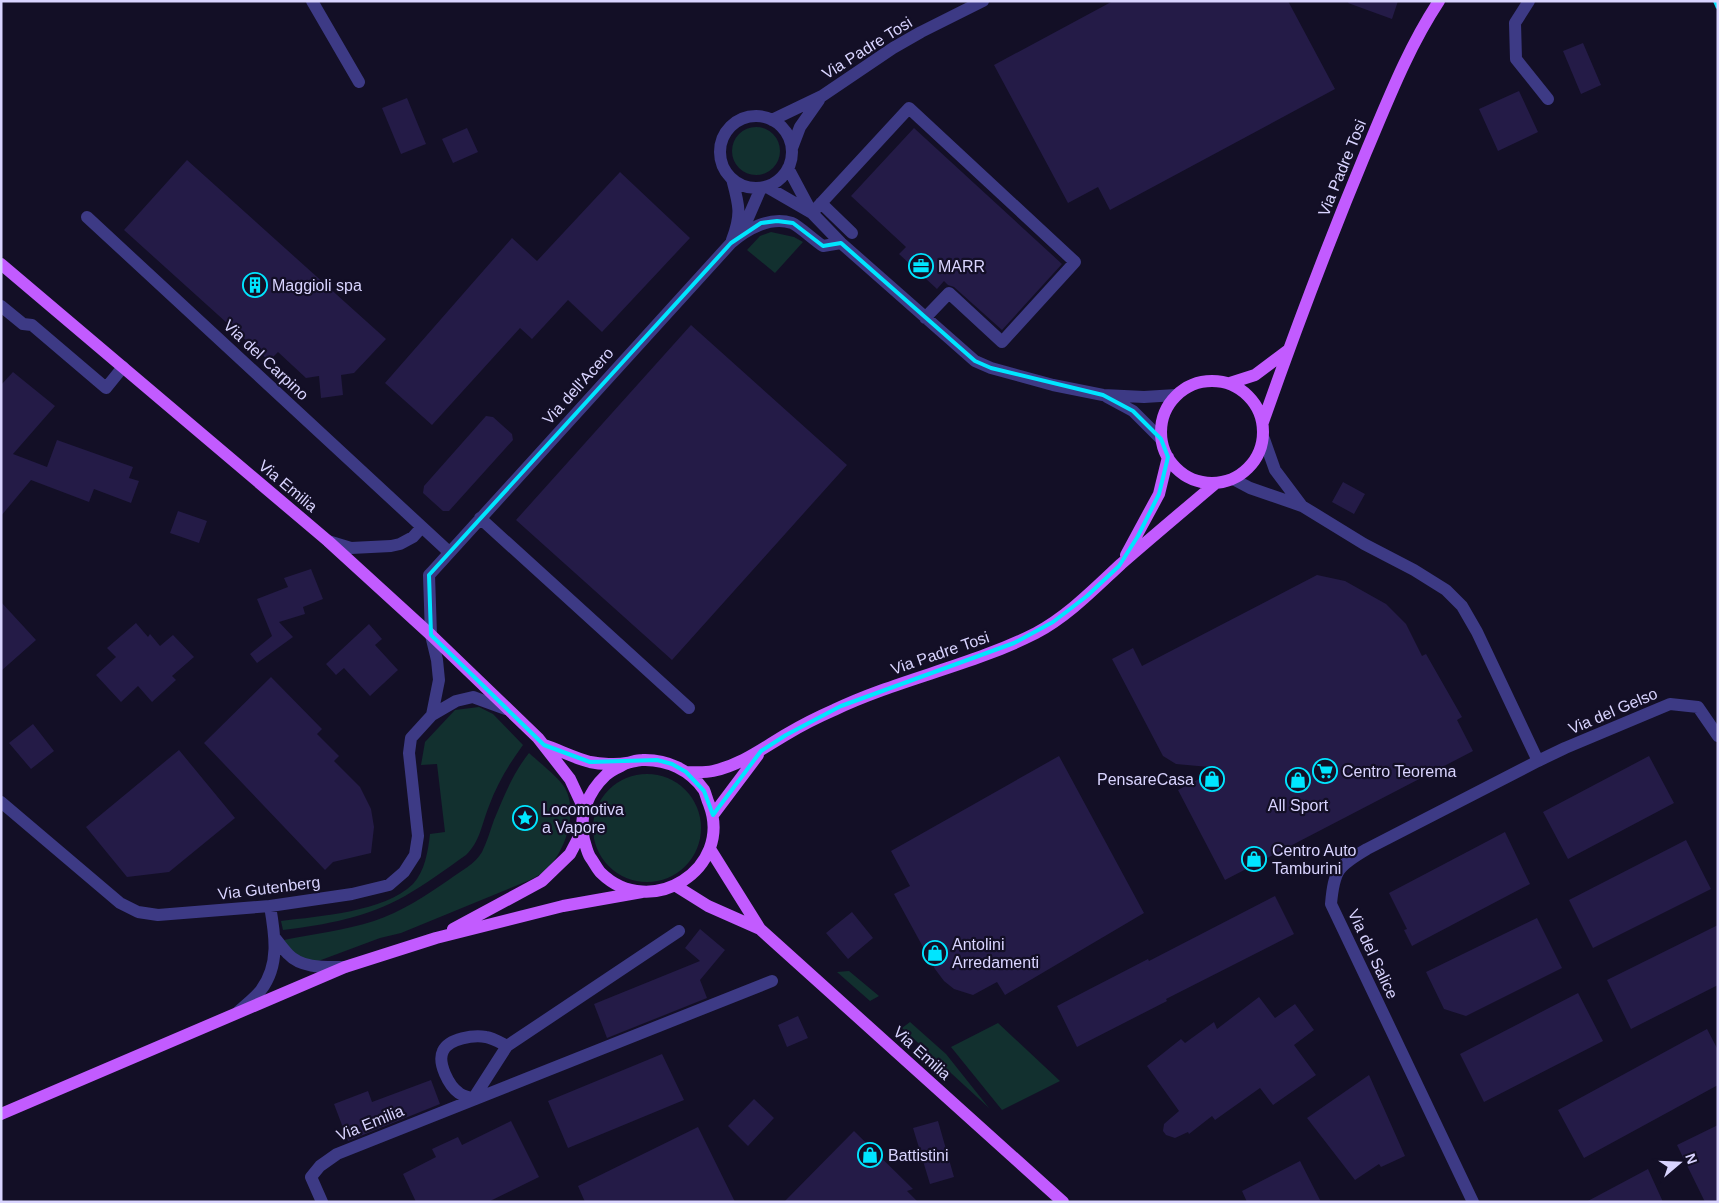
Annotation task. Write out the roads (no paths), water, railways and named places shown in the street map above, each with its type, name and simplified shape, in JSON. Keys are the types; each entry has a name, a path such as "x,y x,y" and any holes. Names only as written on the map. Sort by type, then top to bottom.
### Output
{"main road":[{"name":"Via Padre Tosi","path":"1263,422 1287,351 1353,182 1404,60 1439,1"},
{"name":"Via Emilia","path":"3,268 328,541 431,636 544,745 570,779 584,809"},
{"name":"Via Padre Tosi","path":"1230,383 1255,375 1287,351"},
{"name":"Via Padre Tosi","path":"1216,380 1230,383 1245,392 1257,405 1263,422 1264,439 1258,456 1248,470 1233,479 1216,483 1201,482 1188,477 1176,469 1168,457 1161,440 1161,423 1166,408 1176,395 1188,386 1201,381 1216,380"},
{"name":"Via Padre Tosi","path":"1119,566 1138,536 1159,494 1168,457"},
{"name":"Via Padre Tosi","path":"686,772 712,771 728,767 761,752 806,723 841,706 992,652 1037,632 1054,622 1086,596 1216,483"},
{"name":"Via Emilia","path":"544,745 590,762 625,764"},
{"name":"Via Padre Tosi","path":"713,815 761,752"},
{"name":"Via Emilia","path":"641,760 657,760 672,764 686,772 704,791 713,815 714,832 710,849 702,864 690,877 676,886 659,891 642,892 620,886 601,873 588,854 582,831 584,809 593,790 607,774 625,764 641,760"},
{"path":"436,938 542,881 570,854 582,831"},
{"name":"Via Emilia","path":"710,849 760,929 1063,1202"},
{"name":"Via Emilia","path":"676,886 708,906 760,929"},
{"path":"1,1114 345,967 436,938 563,906 642,892"}],"street":[{"path":"312,1 359,82"},
{"name":"Via Padre Tosi","path":"772,120 822,96 893,48 983,1"},
{"path":"1529,1 1514,23 1516,59 1548,99"},
{"name":"Via Padre Tosi","path":"822,96 800,127 792,148 792,158 788,168 812,213 841,243 975,361 990,368 1052,385 1103,395 1144,397 1176,395"},
{"path":"812,213 909,108 1075,262 1002,342 949,293 925,318"},
{"path":"732,179 726,172 720,154 720,144 729,128 736,122 745,118 764,117 772,120 785,132 792,148"},
{"path":"764,187 776,182 788,168"},
{"name":"Via Padre Tosi","path":"732,179 740,185 751,188 764,187 812,213"},
{"name":"Via dell'Acero","path":"731,242 738,226 740,213 732,179"},
{"name":"Via dell'Acero","path":"741,234 764,187"},
{"path":"821,203 852,233"},
{"name":"Via del Carpino","path":"87,217 422,527"},
{"name":"Via dell'Acero","path":"431,636 429,575 731,242 741,234 761,224 777,221 793,223 823,246 841,243"},
{"path":"1,306 23,324 32,325 106,388 123,367"},
{"name":"Via Padre Tosi","path":"1103,395 1133,411 1161,440"},
{"path":"1264,439 1276,470 1302,506"},
{"path":"1233,479 1250,488 1302,506 1364,544 1414,570 1446,590 1462,606 1477,632 1538,760"},
{"path":"480,518 689,708"},
{"path":"328,541 351,548 391,546 400,544 413,537 422,527 449,552"},
{"path":"431,636 437,660 439,680 432,715"},
{"name":"Via Gutenberg","path":"1,802 120,903 138,912 158,915 270,906 352,894 389,885 404,872 415,855 418,836 409,753 411,738 432,715 456,701 473,697 506,709"},
{"name":"Via del Gelso","path":"1538,760 1670,704 1698,707 1718,736"},
{"name":"Via del Salice","path":"1473,1202 1331,904 1333,882 1338,871 1352,858 1367,849 1538,760"},
{"path":"238,1012 260,990 271,973 275,938 270,906"},
{"path":"508,1046 488,1037 468,1036 450,1044 443,1051 442,1060 446,1077 459,1093 474,1100 508,1046 679,931"},
{"path":"275,938 289,956 302,963 314,966 345,967"},
{"name":"Via Emilia","path":"322,1202 311,1177 320,1166 337,1154 772,981"}],"railway":[{"path":"1715,1 1718,8"}],"place":[{"name":"MARR","path":"921,266"},
{"name":"Maggioli spa","path":"255,285"},
{"name":"Centro Teorema","path":"1325,771"},
{"name":"PensareCasa","path":"1212,779"},
{"name":"All Sport","path":"1298,780"},
{"name":"Locomotiva a Vapore","path":"525,818"},
{"name":"Centro Auto Tamburini","path":"1254,859"},
{"name":"Antolini Arredamenti","path":"935,953"},
{"name":"Battistini","path":"870,1155"}]}
